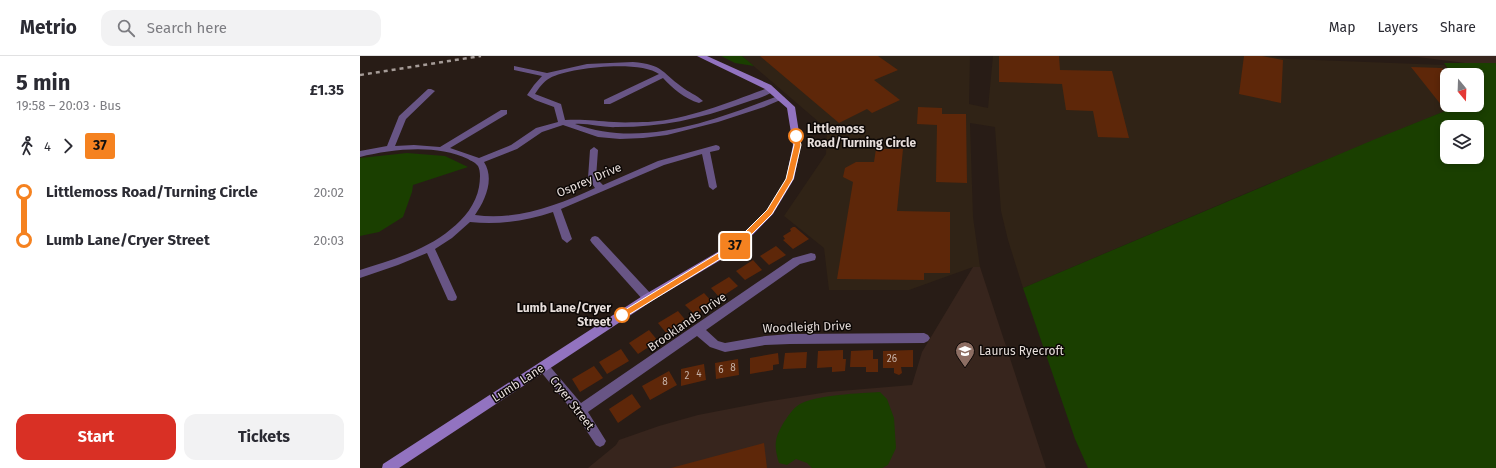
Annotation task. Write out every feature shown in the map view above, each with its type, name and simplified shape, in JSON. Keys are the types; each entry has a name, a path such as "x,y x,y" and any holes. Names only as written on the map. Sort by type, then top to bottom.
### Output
{"street":[{"name":"Lumb Lane","path":"388,468 648,298 736,246 770,212 790,179 798,145 791,106 768,87 702,56"},
{"path":"562,123 558,106 538,100 531,95 536,86 549,76 585,68 626,64 640,64 655,68 664,74 683,92 699,101"},
{"path":"517,68 549,76"},
{"path":"607,102 664,74"},
{"path":"478,161 514,147 538,130 562,123 585,121 615,125 649,124 674,121 716,110 771,90"},
{"path":"390,149 402,118 431,91"},
{"path":"562,123 600,134 626,136 656,134 713,121 781,98"},
{"path":"442,150 504,112"},
{"name":"Osprey Drive","path":"468,218 496,220 508,219 556,207 577,200 662,163 716,148"},
{"path":"360,154 390,149 442,150 457,152 478,161 484,170 484,185 479,203 468,218 449,236 407,259 360,274"},
{"path":"594,150 592,178 601,189"},
{"path":"706,151 713,187"},
{"path":"556,207 567,239"},
{"path":"596,240 648,298"},
{"path":"429,248 452,297"},
{"name":"Brooklands Drive","path":"580,411 797,261 811,257"},
{"name":"Woodleigh Drive","path":"699,330 706,338 720,347 737,346 760,341 814,337 924,338"},
{"name":"Cryer Street","path":"543,367 580,411 600,440"}],"shaded area":[{"path":"742,56 970,56 969,104 988,108 993,56 1269,56 1289,59 1444,65 1446,68 1440,68 1440,112 1443,112 1268,184 1023,288 1008,240 1001,211 995,127 970,123 973,217 980,267 973,267 909,290 829,290 824,248 784,216 826,154 827,129"},
{"path":"1376,56 1496,56 1496,63 1473,64 1418,57"},
{"name":"Laurus Ryecroft","path":"973,267 980,267 1046,468 588,468 616,445 619,440 659,426 698,415 828,392 912,385 922,352"}],"green space":[{"path":"721,56 742,56 754,66 735,63"},
{"path":"1444,63 1496,63 1496,468 1088,468 1075,439 1023,288 1443,112 1484,112 1484,68 1447,68"},
{"path":"407,153 445,156 468,167 413,185 403,217 379,232 360,236 360,158"},
{"path":"880,392 887,399 894,418 896,448 888,465 882,468 812,468 807,463 796,459 787,465 779,463 776,451 778,433 791,412 800,404 816,398"}],"building":[{"path":"760,56 878,56 898,70 874,80 900,100 872,113 867,109 839,123"},
{"path":"999,56 1059,56 1060,70 1112,71 1129,138 1098,137 1093,111 1066,110 1062,84 999,82"},
{"path":"1244,56 1262,56 1283,60 1281,103 1239,94"},
{"path":"1411,67 1442,68 1440,68 1440,103"},
{"path":"918,107 942,108 942,114 966,114 967,183 936,182 937,125 917,124"},
{"path":"876,149 903,149 897,211 950,212 950,273 924,273 924,280 837,279 853,182 843,177 845,168 856,162 874,162"},
{"path":"793,227 809,239 793,249 783,240 785,239 783,236 791,231 790,229"},
{"path":"776,246 786,255 769,265 760,256"},
{"path":"753,260 762,270 745,280 736,271"},
{"path":"729,277 738,286 720,298 711,288"},
{"path":"704,293 713,303 695,315 685,305"},
{"path":"678,311 687,322 667,334 658,323"},
{"path":"649,330 658,341 638,354 629,343"},
{"path":"621,349 629,361 607,374 599,362"},
{"path":"843,350 843,359 846,359 845,371 832,372 832,367 817,368 818,351"},
{"path":"873,350 873,359 878,359 878,372 866,372 866,367 850,367 851,351"},
{"path":"913,350 913,367 901,367 902,373 899,375 894,373 894,368 883,368 883,351"},
{"path":"807,352 806,368 783,369 785,353"},
{"path":"778,353 779,364 773,365 773,370 750,374 750,358"},
{"path":"738,359 739,375 716,379 715,363"},
{"path":"704,364 706,380 681,386 681,369"},
{"path":"594,366 603,378 580,392 572,379"},
{"path":"669,371 677,385 650,400 642,386"},
{"path":"632,394 641,407 618,423 609,409"},
{"path":"764,443 767,468 671,468"}],"railway":[{"path":"360,75 481,56"}],"bus line":[{"name":"37","path":"622,315 736,246 770,212 790,179 798,145 796,136"}],"place":[{"name":"Littlemoss Road/Turning Circle","path":"796,136"},
{"name":"Lumb Lane/Cryer Street","path":"622,315"},
{"name":"Laurus Ryecroft","path":"965,368"}]}
